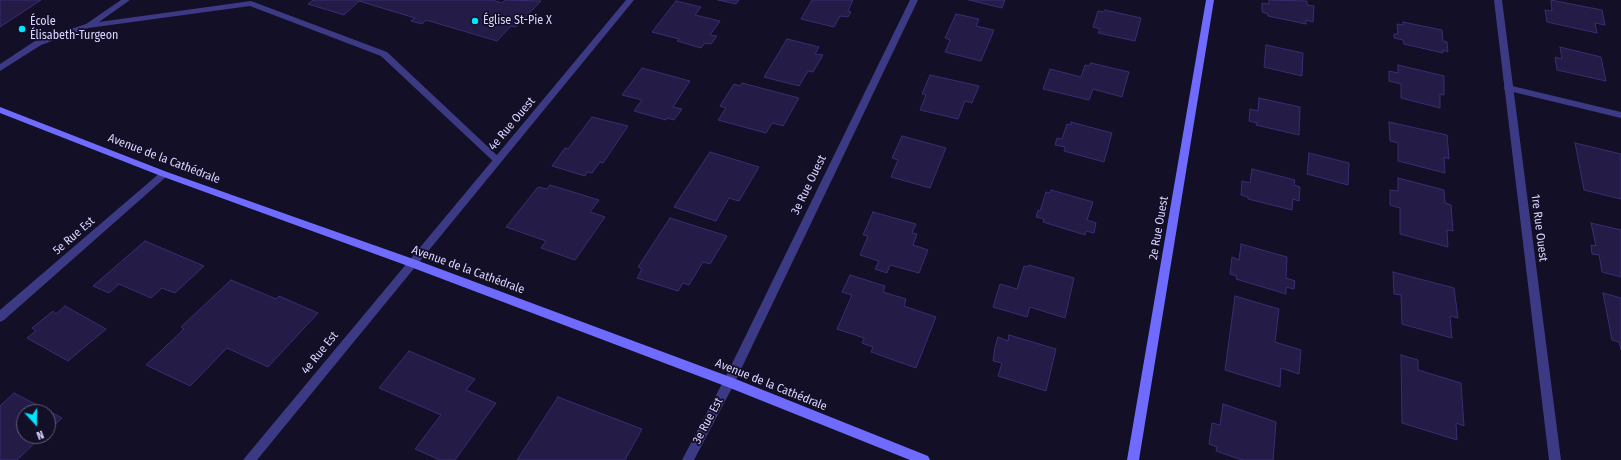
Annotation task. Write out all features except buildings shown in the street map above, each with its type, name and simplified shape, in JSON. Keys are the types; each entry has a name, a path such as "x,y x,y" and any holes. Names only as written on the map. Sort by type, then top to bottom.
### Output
{"street":[{"path":"87,26 126,0"},
{"name":"4e Rue Ouest","path":"412,263 630,0"},
{"name":"3e Rue Ouest","path":"729,382 914,0"},
{"name":"2e Rue Ouest","path":"1133,460 1210,0"},
{"name":"1re Rue Ouest","path":"1498,0 1554,460"},
{"path":"0,68 38,43 87,26 251,3 384,54 497,160"},
{"path":"1508,88 1621,115"},
{"name":"Avenue de la Cathédrale","path":"0,110 164,174 412,263 729,382 924,460"},
{"name":"5e Rue Est","path":"0,317 164,174"},
{"name":"4e Rue Est","path":"249,460 412,263"},
{"name":"3e Rue Est","path":"688,460 729,382"}],"place":[{"name":"Église St-Pie X","path":"475,21"},
{"name":"École Élisabeth-Turgeon","path":"22,29"}]}
